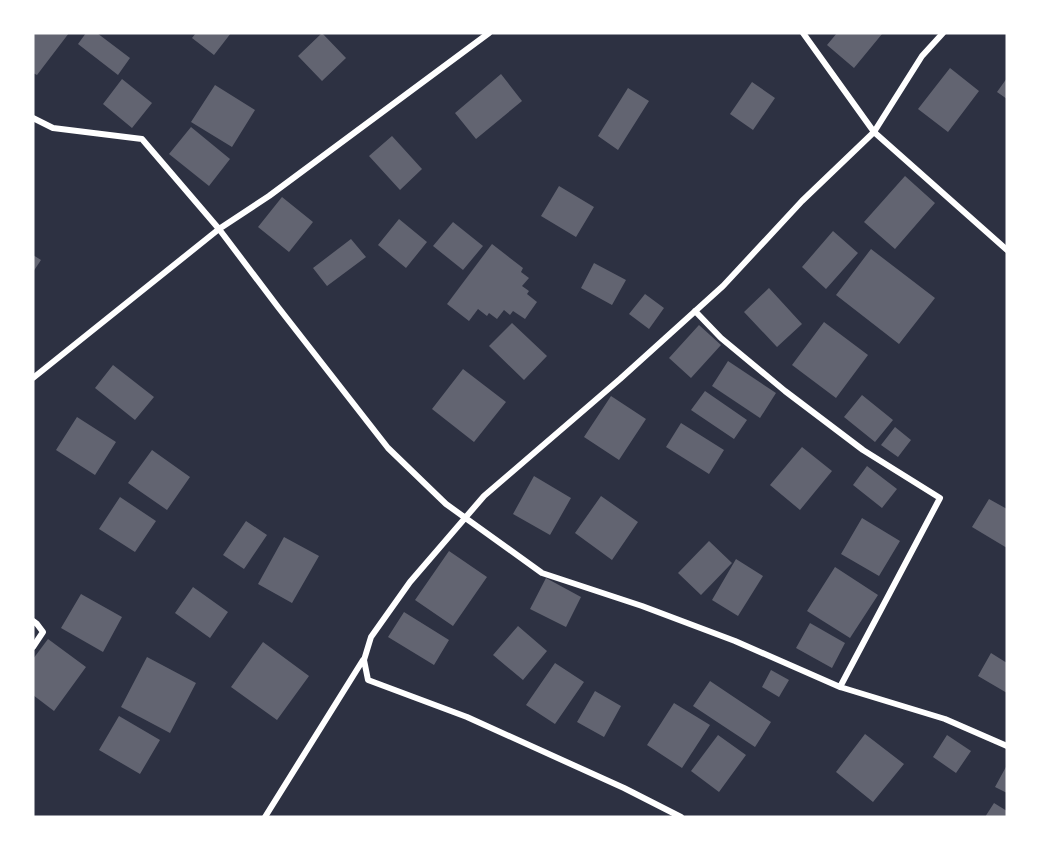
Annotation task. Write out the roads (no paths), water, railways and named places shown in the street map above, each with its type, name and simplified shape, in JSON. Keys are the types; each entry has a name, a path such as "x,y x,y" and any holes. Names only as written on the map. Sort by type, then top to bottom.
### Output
{"street":[{"path":"33,378 219,229 269,196 489,33"},
{"path":"803,33 874,132 1007,249"},
{"path":"266,817 364,660 370,637 410,582 484,496 620,379 723,286 802,201 874,132 922,56 943,33"},
{"path":"33,118 53,128 142,139 219,229 388,448 446,504 542,573 642,606 735,641 840,687 945,720 1007,746"},
{"path":"694,311 721,338 785,391 863,450 940,498 840,687"},
{"path":"33,621 43,632 33,647"},
{"path":"364,660 368,680 467,717 624,788 681,817"}]}
